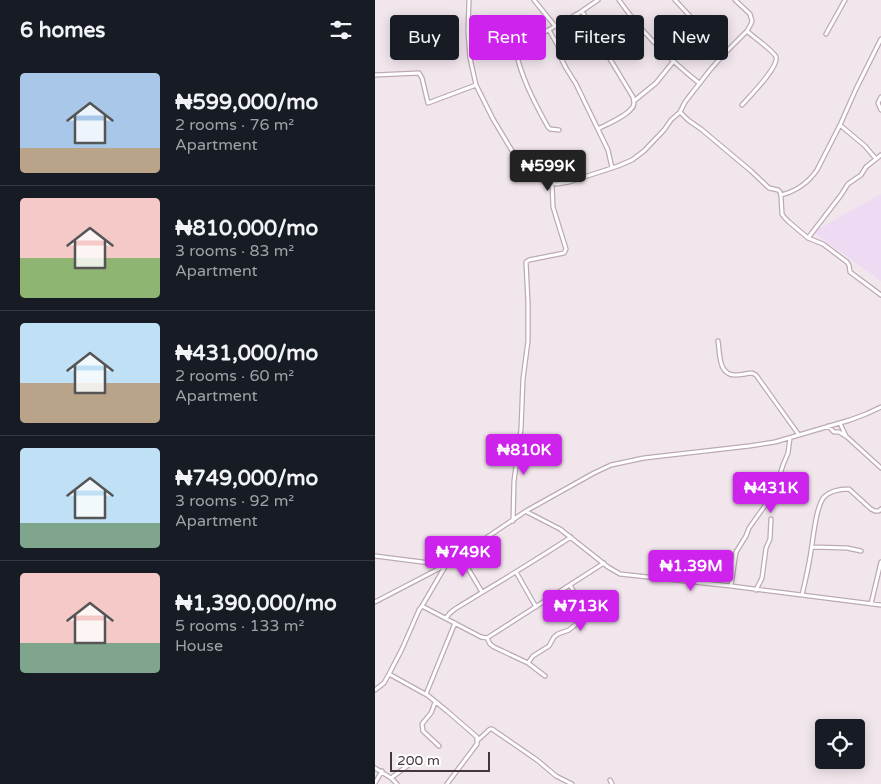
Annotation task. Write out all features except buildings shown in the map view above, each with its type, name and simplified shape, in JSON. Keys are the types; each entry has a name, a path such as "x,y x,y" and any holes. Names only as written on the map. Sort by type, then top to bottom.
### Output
{"street":[{"path":"469,0 469,45"},
{"path":"534,0 555,26"},
{"path":"546,32 598,0"},
{"path":"619,0 630,15 673,62 699,83"},
{"path":"675,0 689,15"},
{"path":"728,50 747,31 752,18 735,0"},
{"path":"826,34 845,0"},
{"path":"582,11 634,101 633,107 629,112 598,129"},
{"path":"549,30 558,46 566,68 576,84 608,150 612,168"},
{"path":"742,105 772,71 777,60 771,51 747,31"},
{"path":"781,195 799,188 813,176 822,162 881,39"},
{"path":"470,60 476,85 493,119 514,154 534,177 557,184 569,182 632,160 680,112 699,83 719,60"},
{"path":"518,60 536,106 550,129 559,130"},
{"path":"634,101 656,83 673,62"},
{"path":"375,75 419,73 428,103 476,85"},
{"path":"881,97 878,103 881,110"},
{"path":"680,112 769,188 778,190 781,195 783,216 808,238 823,244 847,262 850,272 881,295"},
{"path":"840,125 865,146 876,159"},
{"path":"808,238 848,184 861,175 866,167 881,155"},
{"path":"513,520 514,481 521,429 523,379 528,341 526,262 564,252 566,249 553,207 552,183"},
{"path":"718,341 720,361 725,371 735,375 752,373 756,375 799,435"},
{"path":"375,602 446,565 526,511 594,473 619,463 775,442 840,423 881,407"},
{"path":"840,423 847,437"},
{"path":"828,426 834,432 839,432 847,437 881,468"},
{"path":"731,586 736,552 749,528 774,493 788,453 790,438"},
{"path":"802,595 820,504 823,498 828,494 849,489 871,509 879,511 881,509"},
{"path":"526,511 571,537 620,574 881,605"},
{"path":"756,590 762,578 766,548 770,539 771,519"},
{"path":"446,618 455,609 571,537"},
{"path":"812,547 851,548 861,551"},
{"path":"460,555 482,592"},
{"path":"375,556 446,565"},
{"path":"487,638 604,563"},
{"path":"871,604 881,563"},
{"path":"375,690 384,683 402,649 419,610 446,565"},
{"path":"516,572 536,607"},
{"path":"528,663 533,656 549,646 554,637 569,630 583,616 583,608 570,585"},
{"path":"422,606 487,638 493,647 528,663 545,676"},
{"path":"427,696 426,692 455,623"},
{"path":"389,674 427,696 477,737 478,740"},
{"path":"435,702 431,713 422,724 422,728 439,746"},
{"path":"447,784 478,740 490,729 493,729 537,760 556,776 572,784"},
{"path":"391,778 415,761"},
{"path":"375,768 397,784"},
{"path":"375,783 382,772"},
{"path":"610,780 612,784"}],"shaded area":[{"path":"881,194 881,281 813,232"}]}
